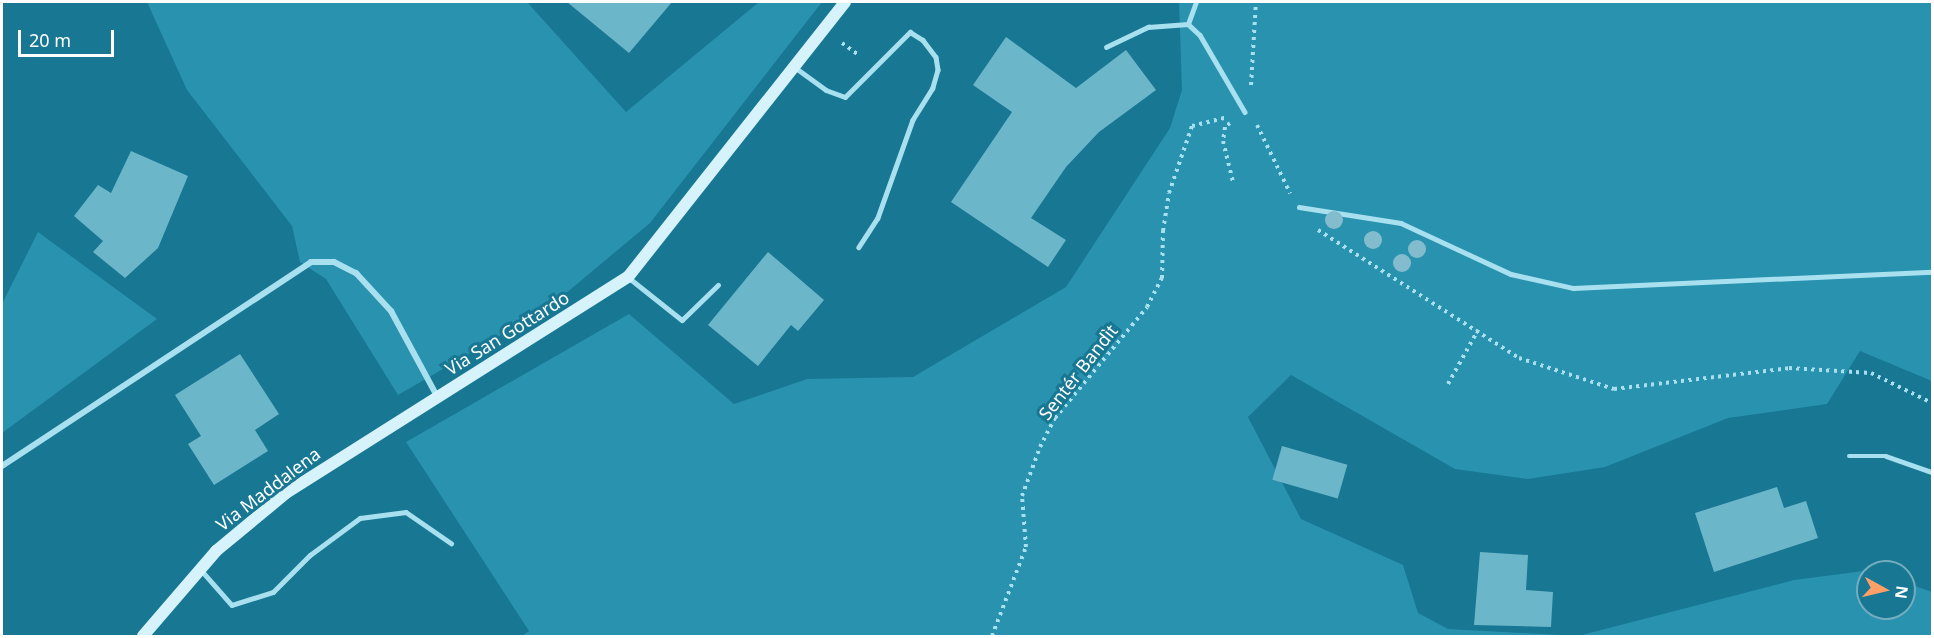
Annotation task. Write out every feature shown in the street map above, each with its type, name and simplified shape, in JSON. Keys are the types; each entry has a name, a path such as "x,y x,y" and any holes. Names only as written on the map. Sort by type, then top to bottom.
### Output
{"street":[{"name":"Via San Gottardo","path":"2,466 311,262 334,262 356,273 392,311 438,398 628,277 845,2"},
{"name":"Via Maddalena","path":"143,636 216,551 286,493 438,398"}],"lane":[{"path":"1188,24 1196,2"},
{"path":"1106,47 1148,27 1188,24 1200,35 1245,112"},
{"path":"794,66 826,90 845,97 910,32 923,40 936,57 938,70 933,88 913,120 878,218 859,247"},
{"path":"1299,207 1401,223 1511,274 1573,288 1932,272"},
{"path":"628,277 682,320 718,285"},
{"path":"1849,456 1886,456 1932,472"},
{"path":"200,569 232,605 273,592 310,555 360,518 405,512 451,543"}],"path":[{"path":"1251,95 1256,2"},
{"path":"823,29 875,68"},
{"name":"Sentér Bandìt","path":"992,636 1026,547 1022,496 1040,447 1055,418 1147,307 1162,278 1163,231 1169,193 1192,126 1245,112"},
{"path":"1255,115 1280,176 1299,207 1326,237 1478,330 1519,358 1614,389 1789,368 1871,373 1932,404"},
{"path":"1223,141 1233,182"},
{"path":"1448,384 1478,330"}],"shaded area":[{"path":"147,2 527,2 626,112 759,2 822,2 650,223 547,309 398,395 326,279 300,262 292,226 187,90"},
{"path":"1179,2 1932,2 1932,381 1860,351 1827,404 1728,418 1605,467 1528,479 1455,469 1291,375 1248,417 1301,519 1403,565 1418,613 1448,629 1578,636 522,636 529,631 406,442 629,314 734,404 807,379 913,377 1066,287 1170,128 1182,90"},
{"path":"38,232 157,319 2,433 2,304"},
{"path":"1856,572 1856,620 1916,620 1916,586 1932,592 1932,636 1578,636 1794,580"}],"building":[{"path":"567,2 672,2 629,53"},
{"path":"1006,37 1076,88 1126,50 1156,90 1099,132 1066,167 1031,218 1066,240 1048,267 951,202 1012,112 973,85"},
{"path":"131,151 188,176 158,248 125,278 93,252 103,241 74,216 98,185 111,193"},
{"path":"768,252 824,300 798,331 791,325 758,366 708,325"},
{"path":"240,354 279,414 255,430 268,451 214,485 188,444 201,436 175,395"},
{"path":"1282,446 1347,465 1338,498 1272,480"},
{"path":"1777,487 1784,508 1806,501 1818,538 1714,572 1695,513"},
{"path":"1480,552 1528,555 1526,590 1553,592 1551,627 1474,625"}]}
